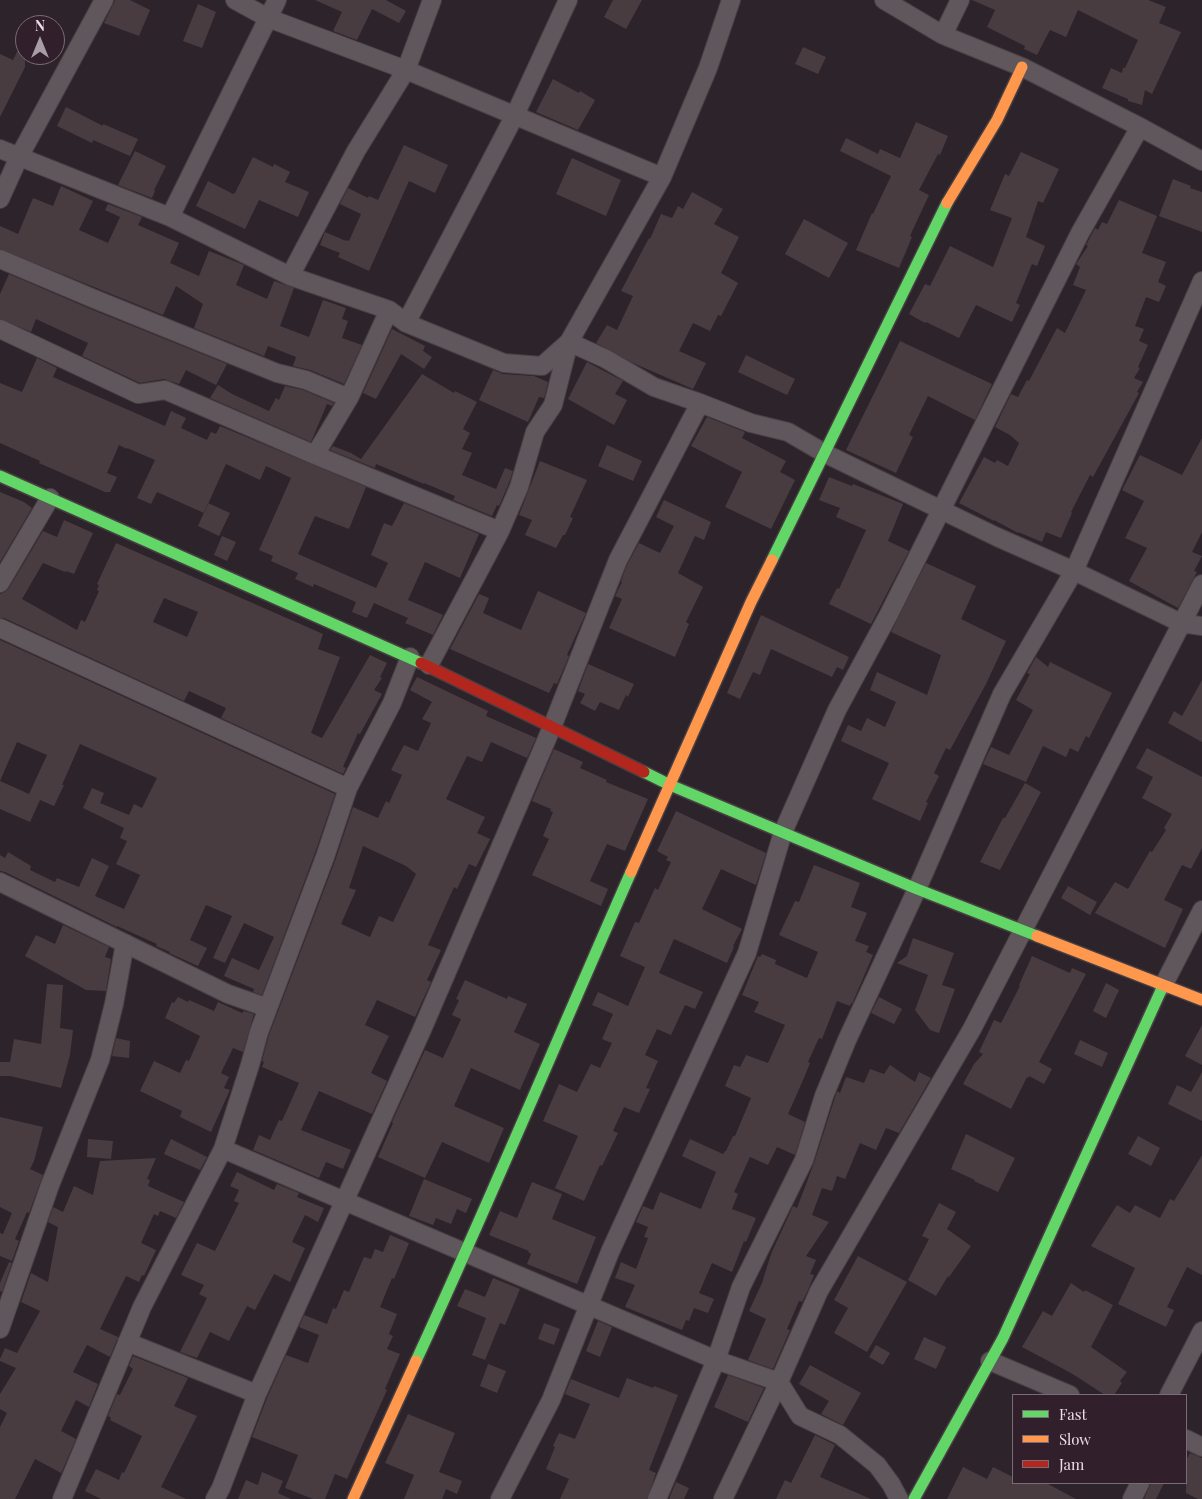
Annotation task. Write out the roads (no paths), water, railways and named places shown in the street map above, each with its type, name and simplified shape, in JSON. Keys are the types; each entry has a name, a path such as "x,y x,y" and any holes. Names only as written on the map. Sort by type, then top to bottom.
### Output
{"street":[{"path":"0,199 19,157 104,0"},
{"path":"235,0 268,18 406,70 662,177"},
{"path":"170,216 276,0"},
{"path":"290,276 356,151 406,70 432,0"},
{"path":"406,324 515,115 568,0"},
{"path":"429,665 500,530 519,487 535,432 553,405 569,342 662,177 708,68 731,0"},
{"path":"884,0 943,35 1022,67 1202,161"},
{"path":"943,35 960,0"},
{"path":"353,1499 466,1253 560,1033 751,602 943,210 997,120 1022,67"},
{"path":"500,1499 551,1400 614,1244 747,953 783,832 838,710 889,614 1080,233 1140,127"},
{"path":"0,149 170,216 290,276 389,310 406,324 504,363 542,366 569,342"},
{"path":"0,259 277,373 306,380 349,398"},
{"path":"657,1499 716,1360 741,1287 804,1160 824,1096 847,1040 917,889 1002,694 1074,571 1202,281"},
{"path":"315,455 349,398 389,310"},
{"path":"0,329 138,394 165,390 315,455 500,530"},
{"path":"569,342 606,358 654,387 751,423 788,432 824,453 941,511 1074,571 1181,623 1202,626"},
{"path":"215,1499 257,1394 421,1032 552,727 618,560 700,403"},
{"path":"0,476 429,665 670,785 917,889 1202,1000"},
{"path":"0,582 50,498"},
{"path":"723,1499 779,1382 819,1291 972,1029 1202,584"},
{"path":"0,628 348,788"},
{"path":"62,1499 142,1307 223,1149 259,1032 325,857 348,788 392,703 410,657"},
{"path":"0,882 228,994 268,1008"},
{"path":"914,1499 1003,1338 1162,986 1202,910"},
{"path":"0,1329 50,1185 100,1060 114,1004 125,943"},
{"path":"223,1149 716,1360 779,1382 800,1416 840,1435 878,1464 899,1499"},
{"path":"1170,1394 1202,1331"},
{"path":"127,1342 257,1394"},
{"path":"990,1361 1068,1394"},
{"path":"1187,1440 1202,1447"},
{"path":"1132,1499 1140,1484"}]}
